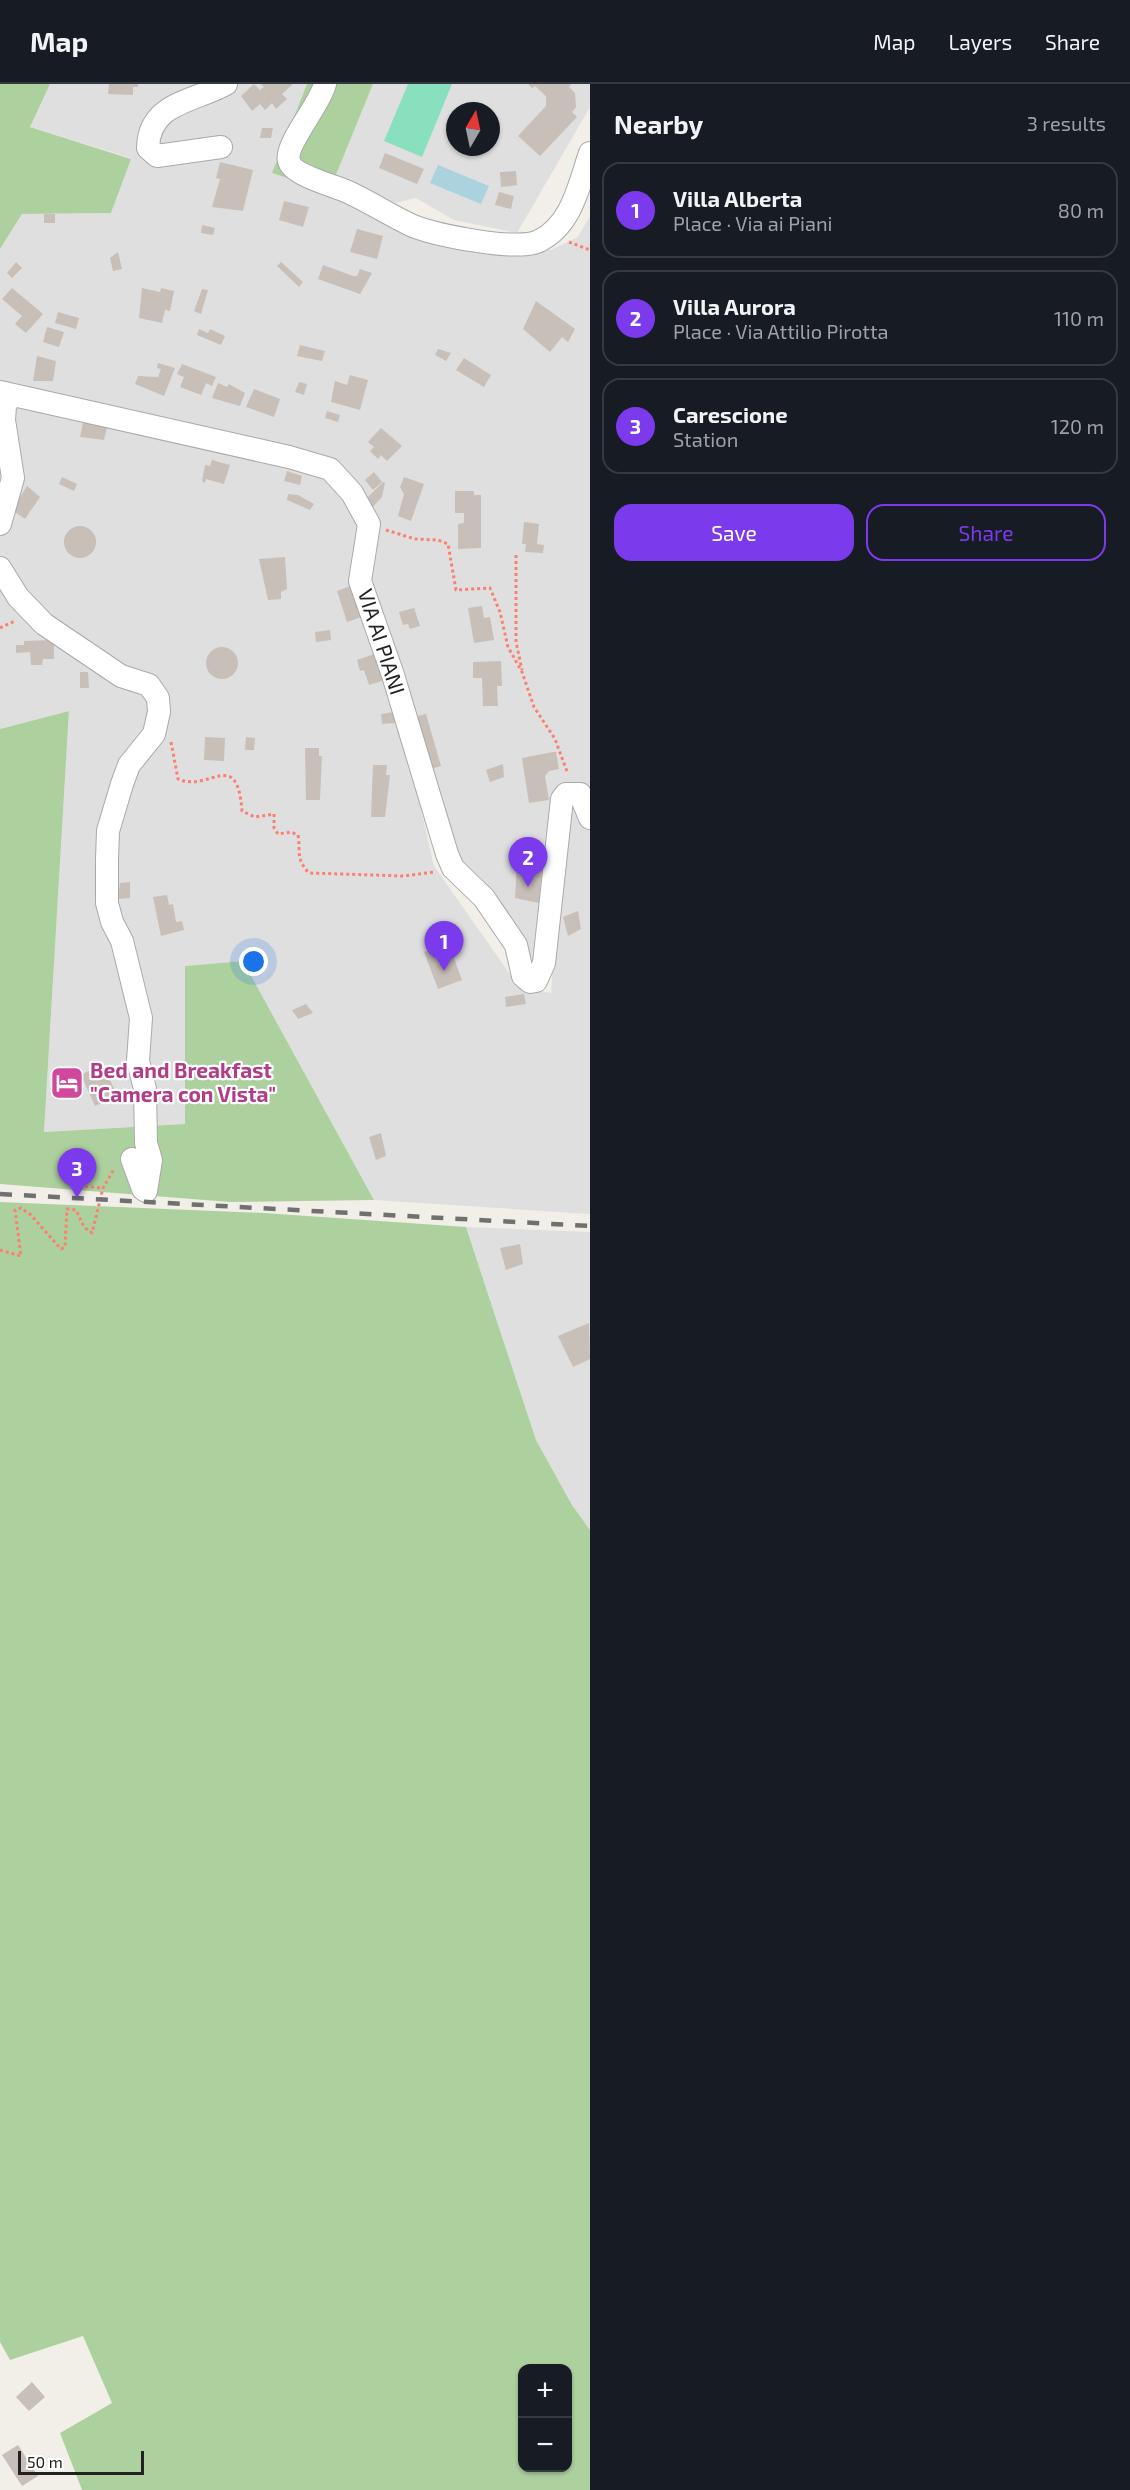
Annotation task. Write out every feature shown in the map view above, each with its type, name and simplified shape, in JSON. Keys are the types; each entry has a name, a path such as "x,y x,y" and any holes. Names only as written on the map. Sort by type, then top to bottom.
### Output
{"street":[{"path":"221,147 157,156 148,148 149,134 156,118 172,108 226,84"},
{"path":"325,84 319,103 290,148 288,158 290,165 297,172 349,192 416,227 508,246 532,244 549,234 564,219 573,203 590,153"},
{"path":"0,524 13,478 4,420 5,394 289,457 330,469 352,493 369,524"},
{"name":"VIA AI PIANI","path":"369,524 360,582 453,867 484,898 516,945 523,976 530,982 536,981 544,963 562,799 574,792"},
{"path":"0,568 18,597 44,624 122,676 149,685 158,698 159,712 154,734 129,765 108,831 107,903 112,922 122,941 141,1018 138,1060 145,1089 146,1143 151,1160 146,1191 142,1189 132,1159"},
{"path":"574,792 584,799 590,818"}],"path":[{"path":"369,524 415,540 438,540 448,544 456,590 490,588 500,612 508,647 522,672 534,707 555,739 574,792"},
{"path":"516,555 516,642 523,665 522,672"},
{"path":"154,734 167,736 171,740 178,779 193,782 221,774 231,777 240,788 242,811 255,817 274,814 274,828 278,834 291,832 298,835 297,852 302,865 309,873 404,876 453,867"},
{"path":"0,1250 21,1256 14,1219 15,1210 21,1208 61,1249 65,1247 67,1209 76,1210 84,1227 92,1233 103,1188 77,1186 77,1190"}],"shaded area":[{"path":"50,84 307,84 273,173 500,250 551,250 578,237 590,216 590,795 560,789 543,946 530,968 452,853 365,583 374,532 337,467 0,382 0,249 22,214 111,213 131,158 30,127"},
{"path":"373,84 590,84 590,107 517,233 454,220 416,198 396,203 336,175"},
{"path":"0,396 325,476 361,526 357,582 400,719 434,866 519,987 551,993 563,807 568,797 590,818 590,1214 374,1200 243,961 185,966 185,1124 44,1132 69,711 0,729"},
{"path":"466,1227 590,1232 590,1530 572,1505 536,1440"}],"green space":[{"path":"0,84 50,84 30,127 131,159 111,213 22,214 0,249"},
{"path":"307,84 373,84 329,192 272,173"},
{"path":"408,84 452,84 422,157 384,141"},
{"path":"69,711 44,1132 185,1124 185,966 243,961 374,1200 230,1202 0,1184 0,729"},
{"path":"0,1202 264,1213 466,1227 536,1440 572,1505 590,1530 590,2490 82,2490 60,2433 112,2403 83,2336 10,2360 0,2342"}],"water":[{"path":"438,165 489,186 481,204 430,183"}],"building":[{"path":"109,84 138,84 138,87 133,87 133,95 108,94"},
{"path":"254,84 260,90 264,87 261,84 293,84 282,94 287,99 276,109 272,103 265,110 260,104 252,111 241,96"},
{"path":"528,84 571,84 569,87 575,93 576,107 572,112 577,117 540,156 518,136 546,106 546,96 535,86 532,88"},
{"path":"262,128 273,128 271,138 260,138"},
{"path":"385,153 424,169 417,184 379,168"},
{"path":"220,162 253,170 243,211 212,207 220,179 216,178"},
{"path":"516,171 517,185 501,187 500,172"},
{"path":"499,192 514,196 511,209 495,205"},
{"path":"284,201 309,207 303,227 279,220"},
{"path":"44,214 55,214 55,223 44,223"},
{"path":"202,225 215,228 213,235 201,233"},
{"path":"357,229 383,236 377,259 350,252"},
{"path":"118,252 122,269 113,271 110,258"},
{"path":"16,262 22,268 12,278 7,273"},
{"path":"281,262 303,282 299,287 277,266"},
{"path":"323,265 353,276 357,276 360,269 372,273 360,294 318,279"},
{"path":"12,288 43,314 26,333 15,324 22,316 2,299"},
{"path":"142,288 160,292 161,288 174,291 170,311 165,310 162,323 139,318"},
{"path":"202,289 208,290 201,314 194,311"},
{"path":"536,301 575,329 568,342 562,337 550,352 523,329"},
{"path":"58,312 79,318 76,329 55,323"},
{"path":"47,327 64,332 59,347 43,342"},
{"path":"199,329 208,333 210,329 225,336 221,345 197,335"},
{"path":"300,345 325,351 322,361 297,356"},
{"path":"438,349 451,353 446,361 435,355"},
{"path":"37,356 56,361 53,381 33,381"},
{"path":"464,358 491,375 484,387 456,370"},
{"path":"158,363 175,368 164,396 135,384 138,376 158,377 161,369 157,368"},
{"path":"182,364 216,377 212,386 206,383 201,395 180,387 184,377 177,374"},
{"path":"350,375 368,380 360,410 331,402 335,381 347,385"},
{"path":"299,382 307,384 304,395 295,392"},
{"path":"218,383 227,387 229,384 245,393 240,406 212,398"},
{"path":"254,389 280,399 274,417 246,407"},
{"path":"327,411 340,415 338,422 325,418"},
{"path":"84,418 108,423 104,440 80,437"},
{"path":"381,428 402,446 387,461 381,455 378,459 370,451 374,447 368,442"},
{"path":"212,460 230,465 224,484 206,479 205,483 202,481 205,465 210,466"},
{"path":"287,471 302,476 300,485 284,481"},
{"path":"374,472 382,482 373,490 365,480"},
{"path":"62,477 77,484 74,491 59,484"},
{"path":"404,477 424,484 411,521 398,516 404,494 400,487"},
{"path":"383,482 385,483 382,497 371,509 364,501"},
{"path":"27,486 40,497 25,519 12,510"},
{"path":"455,491 474,491 474,495 481,495 481,548 458,549 458,524 464,523 464,513 455,513"},
{"path":"288,494 298,495 314,504 310,510 287,500"},
{"path":"524,522 539,524 537,544 544,545 543,553 525,552 526,544 522,544"},
{"path":"80,526 91,531 96,542 91,553 80,558 69,553 64,542 69,531"},
{"path":"285,557 287,589 281,592 281,599 268,600 259,559"},
{"path":"356,584 367,615 347,622 337,591"},
{"path":"482,606 484,618 490,617 494,640 474,643 468,608"},
{"path":"414,608 420,626 410,629 408,624 403,625 399,612"},
{"path":"330,630 331,640 316,642 315,632"},
{"path":"54,640 54,659 43,659 42,665 31,665 30,652 16,653 16,645 24,645 24,641"},
{"path":"222,647 234,651 238,663 234,675 222,679 210,675 206,663 210,651"},
{"path":"377,653 385,680 369,685 364,670 360,671 357,660"},
{"path":"501,661 502,686 497,686 498,706 483,706 482,678 473,678 473,662"},
{"path":"80,672 88,672 89,688 80,688"},
{"path":"394,712 395,723 382,724 381,714"},
{"path":"426,714 441,766 428,770 411,718"},
{"path":"205,737 225,738 224,761 204,760"},
{"path":"246,737 255,738 254,750 245,750"},
{"path":"305,748 319,748 319,756 322,756 320,800 306,800"},
{"path":"556,752 559,769 549,771 545,776 549,800 529,803 522,758"},
{"path":"503,764 504,777 490,782 486,770"},
{"path":"373,765 387,765 386,775 390,775 385,817 371,817"},
{"path":"517,860 542,862 539,903 515,898"},
{"path":"130,882 130,898 118,899 120,883"},
{"path":"167,895 169,905 173,904 176,922 182,921 184,930 161,936 153,897"},
{"path":"578,911 581,929 568,936 563,917"},
{"path":"448,942 462,980 438,989 424,952"},
{"path":"524,994 526,1004 506,1007 505,997"},
{"path":"306,1004 313,1013 298,1019 292,1010"},
{"path":"97,1067 99,1071 105,1069 115,1091 109,1094 111,1099 95,1106 81,1075"},
{"name":"Bed and Breakfast \"Camera con Vista\"","path":"65,1071 74,1074 74,1089 62,1093 61,1083"},
{"path":"381,1133 386,1156 376,1160 369,1137"},
{"path":"520,1244 523,1264 506,1270 500,1248"},
{"path":"589,1323 590,1359 573,1367 558,1336"},
{"path":"32,2382 45,2397 29,2411 16,2397"},
{"path":"18,2445 38,2476 22,2486 2,2455"}],"railway":[{"path":"0,1194 590,1226"}],"place":[{"name":"Villa Aurora","path":"528,887"},
{"name":"Villa Alberta","path":"444,971"},
{"name":"Bed and Breakfast \"Camera con Vista\"","path":"67,1083"},
{"name":"Carescione","path":"77,1198"}]}
